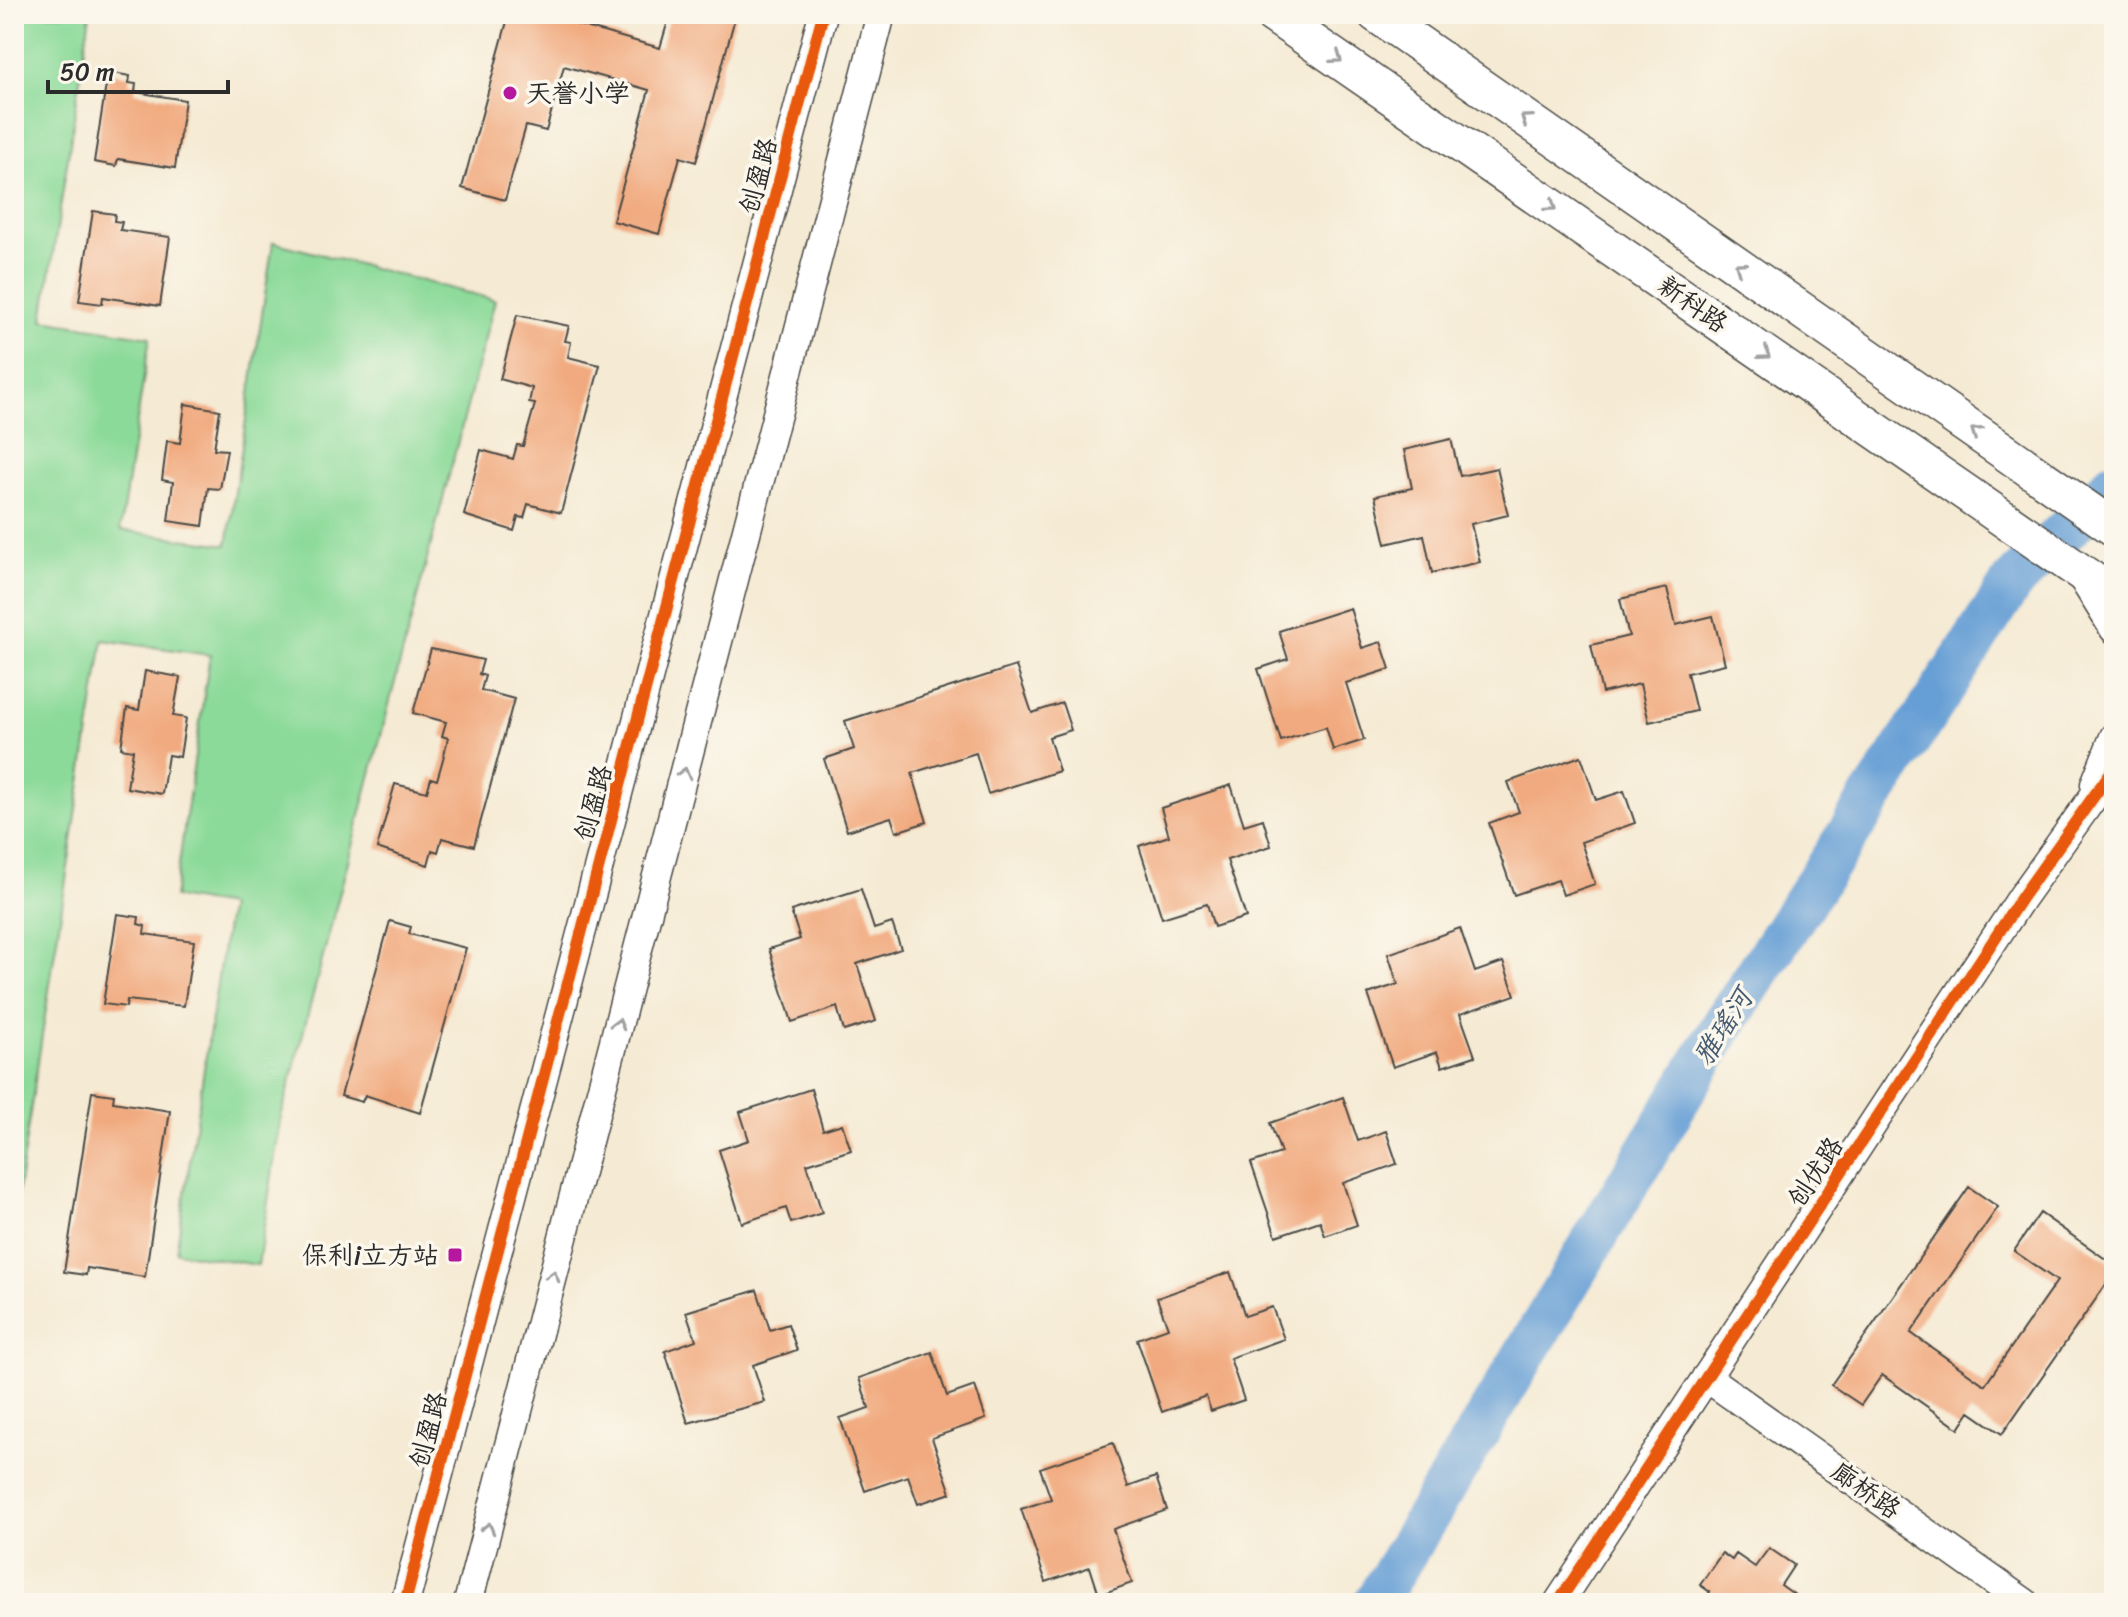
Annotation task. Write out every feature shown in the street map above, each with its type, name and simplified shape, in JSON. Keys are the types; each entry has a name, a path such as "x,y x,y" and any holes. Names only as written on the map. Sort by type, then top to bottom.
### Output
{"main road":[{"name":"新科路","path":"1272,14 2114,595"},
{"path":"1376,14 2112,526"}],"street":[{"name":"创盈路","path":"405,1603 823,14"},
{"path":"468,1603 881,14"},
{"path":"2077,570 2114,629"},
{"path":"2087,804 2114,737"},
{"name":"创优路","path":"1558,1603 2087,804 2114,768"},
{"path":"2087,804 2114,789"},
{"name":"廊桥路","path":"1706,1377 2025,1603"}],"green space":[{"path":"14,14 90,14 43,320 150,337 120,530 227,545 273,242 495,300 281,1117 258,1265 176,1252 229,906 174,897 210,655 103,640 14,1217"}],"building":[{"path":"509,14 578,14 575,24 660,48 670,14 736,14 696,162 680,157 659,234 613,221 649,90 564,66 546,131 526,126 505,200 462,188"},
{"path":"108,72 130,76 129,83 136,84 135,92 185,100 175,168 118,159 116,166 94,162"},
{"path":"93,211 115,214 114,221 122,222 120,230 170,237 160,306 103,297 102,304 79,301"},
{"path":"517,315 569,326 565,341 571,342 568,357 600,365 561,513 528,504 524,518 518,517 514,531 464,515 481,450 513,459 517,445 523,446 535,404 529,403 532,388 500,379"},
{"path":"185,404 220,410 214,449 227,450 220,489 208,488 203,526 168,521 173,482 162,480 167,441 180,443"},
{"path":"1451,439 1460,476 1497,468 1508,515 1471,524 1480,562 1432,573 1424,535 1386,544 1375,496 1412,488 1404,450"},
{"path":"1667,588 1676,625 1713,616 1725,664 1687,673 1696,711 1649,722 1640,684 1602,693 1591,645 1629,636 1620,599"},
{"path":"1350,608 1362,648 1381,642 1390,669 1346,683 1364,740 1333,750 1326,727 1281,741 1258,669 1288,659 1279,631"},
{"path":"431,649 483,660 479,674 485,676 481,690 514,699 474,846 442,838 438,852 432,850 428,865 377,848 395,784 427,792 431,778 437,780 443,759 448,738 442,736 446,722 413,713"},
{"path":"1016,666 1032,713 1062,703 1071,730 1049,737 1059,771 988,794 976,753 912,773 927,822 896,832 891,817 847,831 824,759 854,749 845,721"},
{"path":"145,671 180,677 173,716 186,718 180,757 168,755 162,794 127,788 133,750 121,748 127,708 139,710"},
{"path":"1581,756 1596,800 1624,791 1635,823 1581,842 1595,884 1563,895 1558,880 1514,895 1489,823 1519,812 1508,782"},
{"path":"1231,785 1244,825 1263,819 1271,846 1227,860 1246,917 1214,927 1207,904 1162,918 1139,846 1169,836 1161,808"},
{"path":"861,889 874,929 892,923 901,949 857,964 876,1021 844,1031 837,1007 792,1022 769,949 800,939 791,911"},
{"path":"117,914 139,917 138,924 145,926 144,934 194,941 184,1006 127,1000 126,1007 103,1004"},
{"path":"390,921 411,927 409,934 466,948 420,1113 365,1095 362,1102 341,1096"},
{"path":"1460,928 1475,972 1503,962 1515,995 1460,1014 1475,1056 1442,1067 1437,1052 1393,1067 1368,994 1398,984 1388,954"},
{"path":"811,1089 823,1130 842,1124 851,1150 807,1164 822,1213 791,1223 786,1208 742,1223 719,1150 749,1140 740,1112"},
{"path":"92,1092 114,1095 113,1102 170,1111 145,1277 87,1268 86,1275 64,1272"},
{"path":"1343,1097 1358,1141 1386,1131 1397,1164 1343,1183 1357,1225 1325,1236 1320,1221 1276,1236 1251,1163 1281,1153 1270,1123"},
{"path":"1969,1187 1998,1207 1911,1333 1985,1385 2057,1281 2014,1251 2040,1213 2114,1265 2114,1273 2002,1434 1970,1412 1959,1429 1882,1375 1861,1405 1831,1385"},
{"path":"1230,1272 1245,1316 1272,1307 1284,1339 1230,1358 1244,1400 1211,1411 1206,1396 1162,1412 1137,1339 1168,1328 1157,1298"},
{"path":"757,1290 770,1330 788,1324 797,1350 753,1365 765,1402 688,1423 665,1351 696,1340 686,1312"},
{"path":"932,1352 947,1396 975,1386 986,1419 932,1438 951,1493 918,1504 908,1476 865,1491 840,1418 869,1408 859,1378"},
{"path":"1113,1443 1128,1487 1156,1477 1167,1510 1113,1529 1132,1583 1099,1595 1090,1567 1046,1582 1021,1509 1051,1499 1040,1468"},
{"path":"1769,1548 1794,1565 1781,1585 1806,1603 1702,1603 1710,1592 1700,1585 1722,1553 1732,1560 1736,1554 1755,1567"}],"waterway":[{"name":"雅瑶河","path":"1375,1603 1724,1024 2012,583 2114,483"}],"cycle path":[{"path":"405,1603 823,14"},
{"path":"1558,1603 2022,897 2114,768"}],"place":[{"name":"天誉小学","path":"510,93"},
{"name":"保利i立方站","path":"455,1255"}]}
